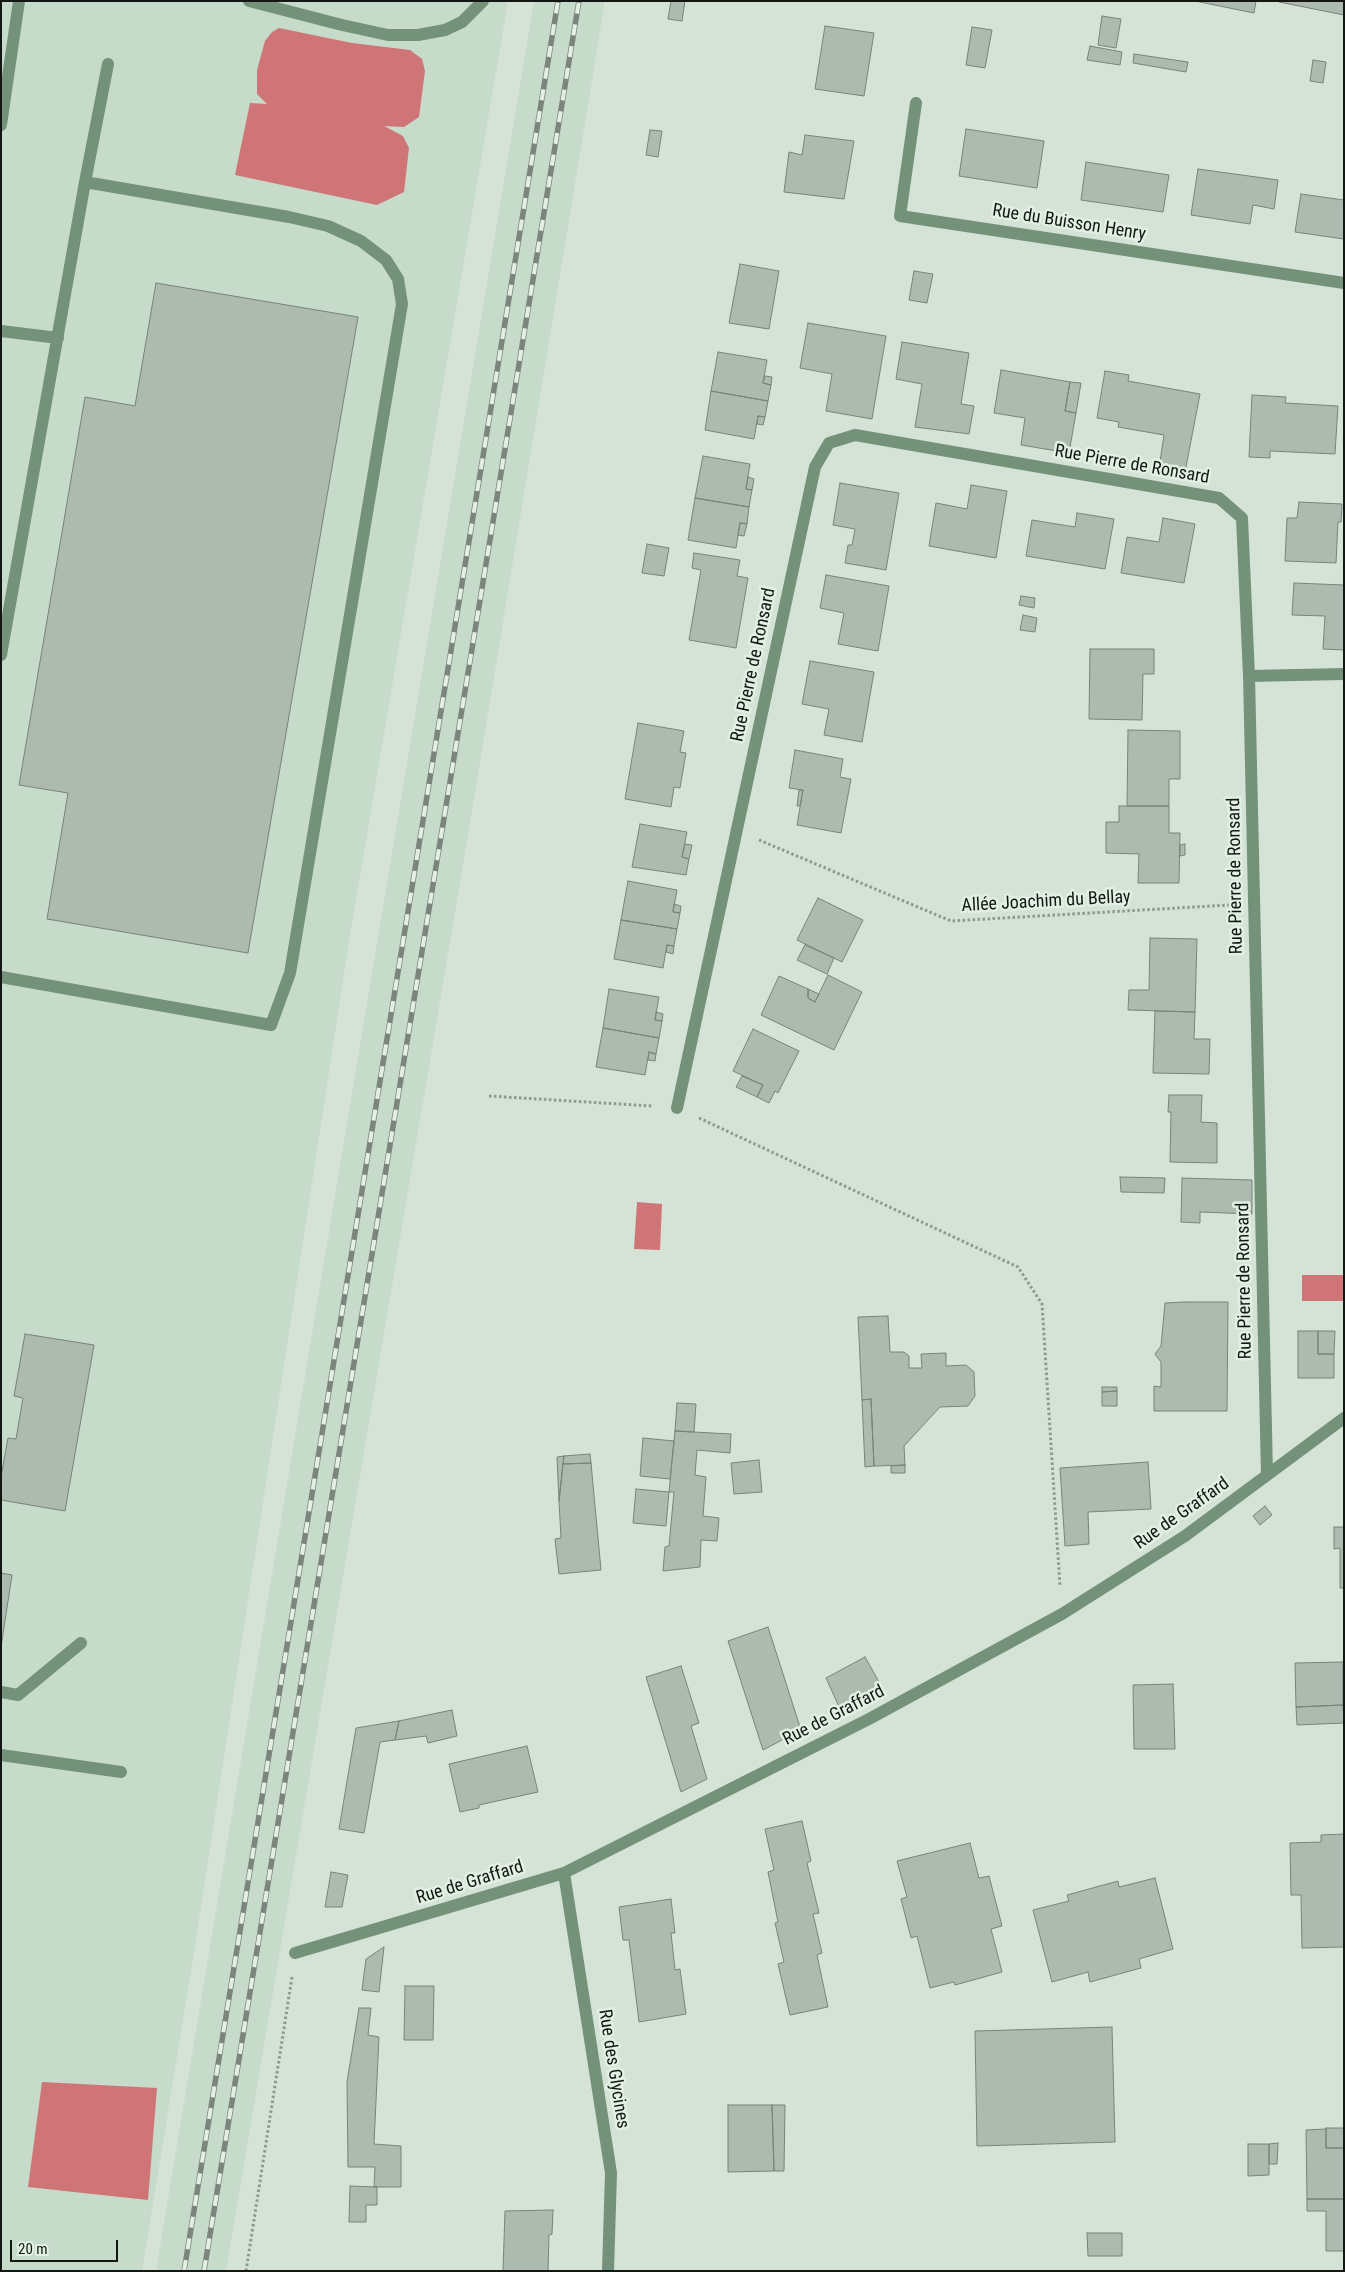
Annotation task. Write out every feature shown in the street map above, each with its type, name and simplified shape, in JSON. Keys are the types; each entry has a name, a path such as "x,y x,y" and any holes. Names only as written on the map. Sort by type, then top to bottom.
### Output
{"street":[{"path":"1,124 19,1"},
{"path":"249,1 379,33 418,35 445,30 462,22 483,1"},
{"path":"1,655 85,182 108,64"},
{"name":"Rue du Buisson Henry","path":"916,103 900,216 1344,283"},
{"path":"1,977 271,1025 290,973 402,304 398,279 386,260 361,241 328,226 289,217 85,182"},
{"path":"1,330 58,338"},
{"name":"Rue Pierre de Ronsard","path":"677,1108 815,467 829,443 856,435 1219,498 1242,518 1249,676 1267,1474"},
{"path":"1249,676 1344,674"},
{"name":"Rue de Graffard","path":"295,1953 564,1873 868,1719 1062,1614 1184,1536 1344,1418"},
{"path":"1,1692 18,1695 81,1644"},
{"path":"1,1755 122,1772"},
{"name":"Rue des Glycines","path":"564,1873 612,2173 608,2271"}],"path":[{"name":"Allée Joachim du Bellay","path":"737,831 951,921 1254,903"},
{"path":"489,1096 677,1108 1018,1267 1042,1304 1062,1614"},
{"path":"246,2271 295,1953"}],"shaded area":[{"path":"1,1 508,1 350,935 193,1959 142,2271 1,2271"},
{"path":"534,1 605,1 468,835 226,2271 156,2271"},
{"path":"279,28 352,43 410,50 422,59 425,71 419,117 404,127 384,126 403,136 409,148 404,192 377,205 235,175 250,103 267,104 257,94 257,70 265,41 272,32"},
{"path":"637,1202 662,1204 660,1250 634,1249"},
{"path":"1302,1275 1344,1275 1344,1301 1302,1301"},
{"path":"42,2082 157,2088 148,2200 28,2187"}],"building":[{"path":"671,1 685,1 682,21 668,19"},
{"path":"1195,1 1256,1 1254,13"},
{"path":"1344,1 1344,15 1279,2"},
{"path":"1102,16 1121,19 1116,48 1098,45"},
{"path":"825,26 874,33 864,96 815,89"},
{"path":"972,27 992,30 985,68 966,65"},
{"path":"1090,46 1122,52 1120,65 1087,60"},
{"path":"1134,54 1188,62 1186,72 1133,63"},
{"path":"1313,60 1326,62 1323,83 1310,81"},
{"path":"966,129 1044,141 1037,188 959,176"},
{"path":"650,130 662,131 658,157 646,155"},
{"path":"805,135 854,141 844,199 784,192 789,152 802,155"},
{"path":"1086,162 1169,175 1163,212 1081,200"},
{"path":"1198,169 1278,180 1274,209 1253,205 1250,224 1191,215"},
{"path":"1301,194 1344,200 1344,239 1295,232"},
{"path":"740,264 779,271 769,329 729,323"},
{"path":"914,271 933,274 927,303 909,300"},
{"path":"156,283 358,317 248,953 47,919 68,793 19,785 85,397 135,406"},
{"path":"808,323 886,336 872,419 826,411 832,374 800,368"},
{"path":"902,342 969,353 961,404 974,406 969,434 915,427 922,384 896,379"},
{"path":"718,352 767,360 763,383 771,385 768,401 711,391"},
{"path":"1001,370 1070,382 1065,411 1076,413 1069,453 1021,445 1025,418 994,413"},
{"path":"1105,371 1129,375 1128,381 1200,394 1185,472 1159,468 1164,435 1118,427 1119,422 1097,418"},
{"path":"765,376 772,377 771,385 763,383"},
{"path":"1070,382 1081,383 1076,413 1065,411"},
{"path":"711,391 768,401 765,417 758,416 754,439 705,430"},
{"path":"1252,395 1286,397 1285,403 1338,406 1335,454 1270,451 1270,458 1249,457"},
{"path":"758,416 765,417 763,425 757,424"},
{"path":"703,456 750,464 746,489 752,490 749,507 695,498"},
{"path":"748,477 754,479 752,490 746,489"},
{"path":"840,483 899,493 886,570 845,563 848,545 852,545 855,529 833,525"},
{"path":"971,485 1007,491 996,558 929,546 936,503 967,509"},
{"path":"695,498 749,507 747,524 740,523 736,548 688,540"},
{"path":"1299,502 1342,504 1341,522 1338,522 1336,563 1285,561 1287,518 1297,518"},
{"path":"1077,513 1114,519 1105,569 1026,556 1032,520 1075,527"},
{"path":"1163,518 1195,524 1184,583 1121,573 1127,537 1159,542"},
{"path":"740,523 747,524 744,536 738,535"},
{"path":"647,544 669,548 664,576 642,573"},
{"path":"694,553 740,560 737,576 748,578 736,648 689,640 701,570 692,568"},
{"path":"826,575 889,586 878,651 838,644 844,613 820,608"},
{"path":"1294,583 1344,585 1344,650 1323,649 1325,616 1292,615"},
{"path":"1021,596 1035,598 1034,608 1019,605"},
{"path":"1023,615 1037,618 1035,632 1020,630"},
{"path":"1090,649 1154,649 1154,674 1143,674 1142,720 1089,719"},
{"path":"810,661 874,672 862,742 824,735 829,709 802,704"},
{"path":"638,723 684,731 680,752 686,753 680,788 674,787 671,807 625,799"},
{"path":"1128,730 1180,731 1180,779 1169,779 1169,806 1127,806"},
{"path":"795,750 843,759 840,777 851,779 841,833 797,825 803,790 789,788"},
{"path":"799,790 803,790 800,806 797,806"},
{"path":"1119,806 1169,806 1169,833 1180,833 1179,883 1138,883 1139,854 1106,853 1106,822 1119,822"},
{"path":"640,824 687,832 682,857 689,859 686,875 632,867"},
{"path":"685,844 692,845 689,859 682,857"},
{"path":"1185,844 1185,855 1180,856 1180,845"},
{"path":"628,881 677,890 673,912 680,913 677,929 621,920"},
{"path":"818,898 863,920 842,962 797,940"},
{"path":"674,904 681,906 680,913 673,912"},
{"path":"621,920 677,929 674,946 667,945 663,968 614,959"},
{"path":"1150,938 1197,939 1195,1012 1128,1010 1129,990 1149,990"},
{"path":"667,945 674,946 673,954 666,952"},
{"path":"805,945 834,958 827,974 797,960"},
{"path":"828,975 862,992 834,1050 761,1015 779,976 808,989 808,998 815,1002"},
{"path":"609,989 659,997 655,1020 662,1021 659,1038 603,1028"},
{"path":"808,989 819,994 815,1002 808,998"},
{"path":"1155,1011 1195,1012 1194,1039 1210,1039 1209,1074 1153,1073"},
{"path":"656,1012 663,1014 662,1021 655,1020"},
{"path":"603,1028 659,1038 656,1054 649,1052 645,1075 596,1067"},
{"path":"753,1029 799,1051 778,1093 775,1091 769,1103 757,1097 763,1085 733,1071"},
{"path":"649,1052 656,1054 655,1061 648,1060"},
{"path":"742,1076 763,1085 757,1097 736,1087"},
{"path":"1169,1095 1202,1095 1201,1122 1217,1123 1217,1163 1170,1162 1171,1112 1168,1112"},
{"path":"1120,1177 1165,1178 1164,1193 1121,1192"},
{"path":"1182,1178 1252,1180 1252,1214 1200,1212 1200,1223 1181,1222"},
{"path":"1228,1302 1227,1411 1154,1411 1154,1386 1161,1387 1161,1362 1155,1354 1161,1346 1165,1303"},
{"path":"888,1316 890,1352 904,1352 909,1356 909,1368 922,1368 921,1354 946,1353 946,1366 966,1365 974,1372 975,1396 968,1406 940,1407 904,1446 905,1465 874,1466 871,1399 862,1400 858,1317"},
{"path":"1298,1331 1318,1331 1318,1354 1334,1354 1334,1378 1298,1378"},
{"path":"1318,1331 1335,1331 1334,1354 1318,1354"},
{"path":"25,1334 94,1345 65,1511 1,1500 1,1477 8,1438 16,1439 23,1398 14,1396"},
{"path":"1102,1387 1117,1387 1117,1391 1102,1392"},
{"path":"1117,1391 1117,1406 1102,1406 1102,1392"},
{"path":"871,1399 874,1466 865,1467 862,1400"},
{"path":"677,1403 696,1404 694,1432 675,1431"},
{"path":"675,1431 731,1434 730,1453 697,1450 695,1475 706,1477 703,1516 719,1518 717,1541 701,1540 700,1567 663,1571 665,1547 669,1546 674,1492 669,1492"},
{"path":"643,1438 674,1441 670,1479 640,1476"},
{"path":"590,1454 591,1463 563,1464 564,1456"},
{"path":"564,1456 563,1464 559,1501 557,1457"},
{"path":"759,1460 762,1492 734,1494 731,1463"},
{"path":"1148,1462 1151,1509 1088,1512 1089,1544 1065,1546 1060,1468"},
{"path":"591,1463 601,1570 559,1574 555,1539 561,1538 559,1501 563,1464"},
{"path":"905,1465 905,1473 891,1473 891,1466"},
{"path":"636,1489 669,1492 666,1526 633,1523"},
{"path":"1265,1506 1272,1515 1260,1525 1253,1516"},
{"path":"1334,1527 1344,1527 1344,1588 1340,1588 1340,1548 1334,1549"},
{"path":"1,1573 12,1575 1,1647"},
{"path":"768,1627 801,1730 763,1750 728,1641"},
{"path":"865,1657 882,1687 840,1709 826,1678"},
{"path":"1343,1662 1343,1705 1296,1707 1295,1663"},
{"path":"681,1666 699,1723 691,1726 707,1779 681,1792 646,1677"},
{"path":"1173,1684 1175,1749 1134,1749 1133,1685"},
{"path":"1343,1705 1344,1723 1297,1725 1296,1707"},
{"path":"452,1710 457,1736 428,1743 426,1736 395,1740 399,1721"},
{"path":"399,1721 395,1740 380,1742 364,1833 339,1829 356,1728"},
{"path":"527,1746 538,1792 479,1805 479,1808 460,1812 449,1764"},
{"path":"802,1821 811,1861 807,1863 819,1913 813,1914 822,1953 817,1955 828,2007 790,2015 778,1964 784,1962 775,1923 778,1922 768,1872 774,1870 765,1829"},
{"path":"1344,1834 1344,1947 1302,1948 1301,1895 1291,1895 1290,1843 1321,1842 1321,1835"},
{"path":"970,1843 979,1878 989,1876 1002,1926 991,1929 1002,1972 955,1985 954,1982 930,1988 917,1936 911,1938 901,1899 907,1897 897,1861"},
{"path":"331,1872 348,1875 342,1907 325,1907"},
{"path":"1155,1878 1173,1949 1139,1959 1141,1968 1090,1982 1088,1972 1052,1982 1033,1910 1069,1901 1067,1895 1118,1881 1119,1887"},
{"path":"671,1899 675,1933 671,1933 675,1970 680,1969 686,2014 639,2022 629,1940 623,1940 619,1907"},
{"path":"384,1947 379,1992 362,1990 366,1959"},
{"path":"405,1986 434,1986 433,2040 404,2040"},
{"path":"359,2008 371,2008 368,2035 379,2037 374,2144 401,2146 401,2187 374,2187 375,2167 348,2167 347,2082"},
{"path":"1112,2027 1115,2142 977,2146 975,2031"},
{"path":"728,2105 772,2105 774,2171 728,2172"},
{"path":"772,2105 785,2105 784,2171 774,2171"},
{"path":"1326,2128 1344,2128 1344,2148 1326,2148"},
{"path":"1326,2129 1326,2148 1344,2148 1344,2199 1307,2199 1306,2130"},
{"path":"1278,2143 1277,2164 1269,2164 1269,2144"},
{"path":"1248,2144 1269,2144 1269,2175 1248,2176"},
{"path":"350,2186 377,2187 377,2205 366,2205 366,2222 349,2222"},
{"path":"1307,2199 1344,2199 1344,2251 1326,2251 1326,2211 1307,2211"},
{"path":"553,2210 552,2234 549,2235 548,2271 503,2271 505,2211"},
{"path":"1087,2233 1122,2233 1122,2256 1088,2256"}],"railway":[{"path":"184,2271 558,1"},
{"path":"204,2271 579,1"}]}
